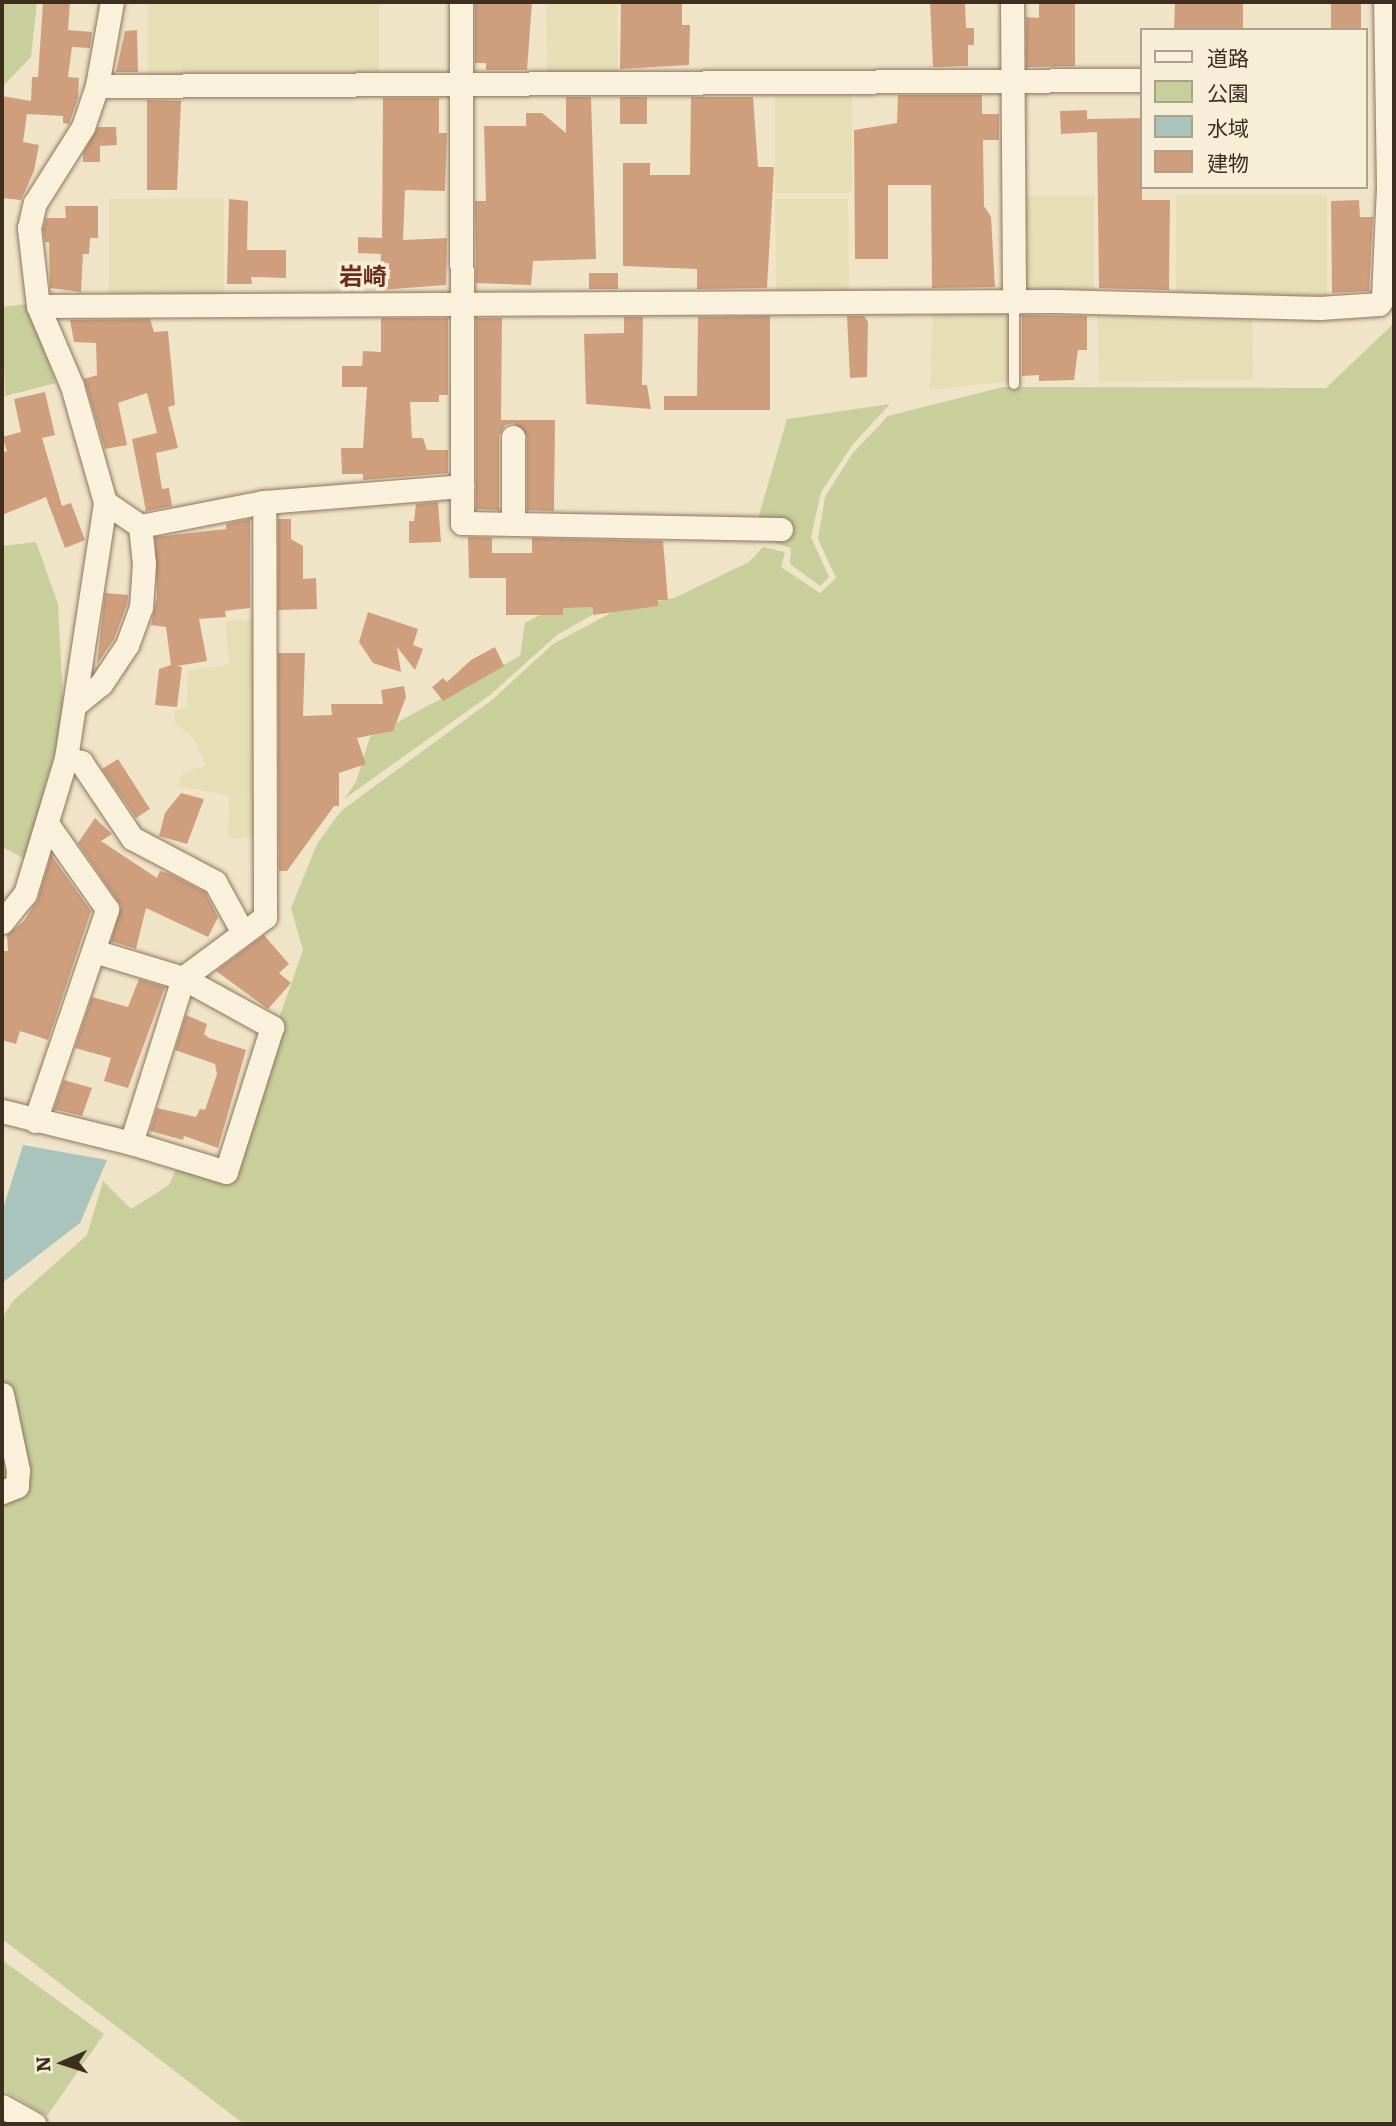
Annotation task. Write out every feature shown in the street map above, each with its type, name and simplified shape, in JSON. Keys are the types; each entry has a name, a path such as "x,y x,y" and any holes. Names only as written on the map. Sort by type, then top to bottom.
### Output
{"street":[{"path":"2,922 25,894 48,825 66,758 105,502 72,386 38,306 29,255 35,203 83,127 97,86 113,2"},
{"path":"461,2 462,523 781,529"},
{"path":"1012,2 1014,303"},
{"path":"38,306 1014,303 1320,308 1379,304 1384,298 1388,187 1381,84 1385,2"},
{"path":"97,86 1013,83 1140,80"},
{"path":"513,437 513,524"},
{"path":"105,502 140,526 264,502 461,486"},
{"path":"131,1143 183,978 265,917 264,502"},
{"path":"76,704 101,684 127,645 136,620 144,564 140,526"},
{"path":"66,758 81,762 132,838 215,881 243,933"},
{"path":"35,1121 107,909 48,825"},
{"path":"2,1111 131,1143 226,1172 272,1027 183,978 94,951"},
{"path":"2,1394 18,1470 18,1486 2,1492"},
{"path":"2,2106 34,2124"}],"lane":[{"path":"1014,303 1014,384"}],"shaded area":[{"path":"148,2 379,2 379,76 148,78"},
{"path":"546,2 617,2 618,77 547,78"},
{"path":"775,92 852,92 852,193 775,193"},
{"path":"1094,195 1094,293 1023,295 1018,196"},
{"path":"1176,195 1327,195 1327,302 1176,302"},
{"path":"224,198 224,296 109,296 109,199"},
{"path":"775,199 848,199 849,300 776,300"},
{"path":"1097,305 1252,307 1253,380 1099,382"},
{"path":"933,310 997,310 1010,321 1011,381 930,390"},
{"path":"259,617 262,838 228,838 229,795 177,786 182,774 206,765 193,738 174,722 175,710 187,708 188,671 229,664 225,622"}],"green space":[{"path":"2,2 37,2 31,57 2,87"},
{"path":"27,304 56,383 5,396 2,307"},
{"path":"1394,323 1394,2124 244,2124 2,1939 2,1318 13,1301 87,1235 103,1181 131,1209 169,1185 179,1163 224,1175 303,950 291,908 317,844 341,811 492,700 553,644 620,608 674,598 749,562 763,547 785,552 781,567 820,593 836,578 818,539 825,497 852,454 888,416 1003,387 1326,388"},
{"path":"890,404 853,444 821,492 811,537 829,577 820,586 790,564 791,548 753,536 787,419"},
{"path":"36,542 58,604 64,719 25,859 2,847 2,546"},
{"path":"555,607 606,607 557,635 490,695 344,799 356,782 370,737 520,656 525,623"},
{"path":"2,1960 104,2034 47,2116 2,2089"}],"water":[{"path":"23,1145 107,1160 80,1223 2,1283 2,1212"}],"building":[{"path":"43,2 70,2 68,30 92,32 90,48 72,47 68,77 79,78 78,98 69,124 63,123 63,116 27,114 23,142 39,145 34,171 21,200 2,198 2,96 31,101 32,77 38,77"},
{"path":"475,2 532,2 527,70 486,70 486,63 475,63"},
{"path":"621,2 682,2 682,25 690,25 689,65 620,69"},
{"path":"930,2 965,2 966,28 974,28 974,45 968,45 968,66 933,67"},
{"path":"1175,2 1243,2 1243,28 1174,28"},
{"path":"1331,2 1361,2 1361,28 1331,28"},
{"path":"1039,3 1075,3 1075,66 1026,67 1026,17 1039,18"},
{"path":"137,30 138,72 116,72 125,31"},
{"path":"898,95 982,95 982,114 999,114 999,140 983,140 984,206 991,217 995,287 932,288 931,185 888,185 888,259 855,259 854,130 897,123"},
{"path":"566,97 591,97 596,259 533,261 531,285 476,283 475,201 486,201 484,126 526,126 526,113 542,113 566,133"},
{"path":"620,97 647,97 647,124 620,124"},
{"path":"691,97 753,97 758,167 774,167 767,288 697,289 697,269 623,266 623,163 650,163 650,175 690,175"},
{"path":"383,98 439,98 439,133 447,133 445,191 405,190 403,240 447,238 446,285 379,290 381,254 358,253 358,237 382,238"},
{"path":"147,100 181,101 177,190 147,190"},
{"path":"1087,110 1087,119 1140,118 1142,200 1170,200 1169,290 1099,288 1097,132 1061,134 1060,111"},
{"path":"98,127 116,127 117,145 100,146 100,162 83,162 83,153"},
{"path":"229,199 248,201 247,250 286,250 286,278 251,277 252,284 227,284"},
{"path":"1359,200 1360,217 1373,217 1369,291 1332,293 1331,201"},
{"path":"65,206 98,206 98,238 90,238 89,254 83,254 81,292 50,288 49,242 45,242 43,229 46,218 66,218"},
{"path":"589,273 618,273 618,289 589,289"},
{"path":"1022,315 1087,316 1087,350 1078,350 1074,380 1039,381 1039,375 1022,376"},
{"path":"770,316 770,410 664,410 664,396 697,396 698,317"},
{"path":"847,316 864,316 868,322 867,377 850,378"},
{"path":"624,317 643,317 642,385 647,385 651,409 586,404 584,334 624,333"},
{"path":"381,318 448,318 448,395 439,395 439,402 410,402 412,438 423,438 427,450 448,450 448,473 363,480 363,474 342,474 341,448 363,448 367,387 342,387 342,366 362,366 363,351 381,352"},
{"path":"476,318 502,318 501,420 555,420 554,511 527,510 527,436 514,423 505,425 499,436 499,510 476,509"},
{"path":"150,319 154,332 168,331 175,405 168,407 178,448 156,453 162,489 169,488 172,506 146,511 132,439 157,433 147,393 118,403 127,445 105,449 84,379 97,375 96,343 74,342 70,320"},
{"path":"45,392 55,435 42,438 62,506 71,503 85,540 65,548 46,497 2,515 2,452 7,451 2,437 21,432 14,399"},
{"path":"438,502 441,542 409,543 409,521 414,521 416,504"},
{"path":"250,519 250,608 225,611 226,617 199,619 207,661 177,666 182,667 177,707 155,705 159,669 171,665 166,627 151,625 157,597 155,537 226,529 226,524"},
{"path":"278,519 291,519 291,539 303,546 303,579 316,578 317,609 278,610"},
{"path":"468,537 492,538 492,553 532,553 532,538 663,541 668,600 658,600 658,606 593,615 593,607 563,608 563,615 506,615 506,578 469,578"},
{"path":"105,593 128,595 127,604 114,639 97,664"},
{"path":"368,612 418,629 413,645 423,649 415,670 397,647 401,672 373,663 359,642"},
{"path":"495,647 504,666 443,701 432,687 443,678 447,682 471,660"},
{"path":"278,653 305,653 303,716 332,715 331,704 383,704 381,690 404,686 406,697 393,731 357,738 366,764 339,773 339,806 334,806 287,871 279,871"},
{"path":"118,759 150,809 136,818 102,769"},
{"path":"181,793 204,799 187,844 159,836 165,813"},
{"path":"95,818 112,834 101,841 157,878 160,871 205,892 218,917 208,937 146,908 136,949 111,941 121,906 78,843"},
{"path":"51,855 91,911 48,1040 20,1031 16,1044 2,1040 2,951 8,951 7,935 24,921 38,899"},
{"path":"264,935 289,964 279,973 291,983 268,1009 216,971"},
{"path":"139,979 165,987 128,1088 104,1081 111,1058 75,1048 92,997 128,1007"},
{"path":"186,1015 207,1024 204,1034 209,1038 246,1050 218,1148 184,1136 183,1140 150,1131 157,1108 196,1117 200,1109 205,1110 217,1074 215,1064 175,1050"},
{"path":"64,1080 92,1088 82,1116 54,1109"}],"district":[{"name":"岩崎","path":"363,275"}]}
